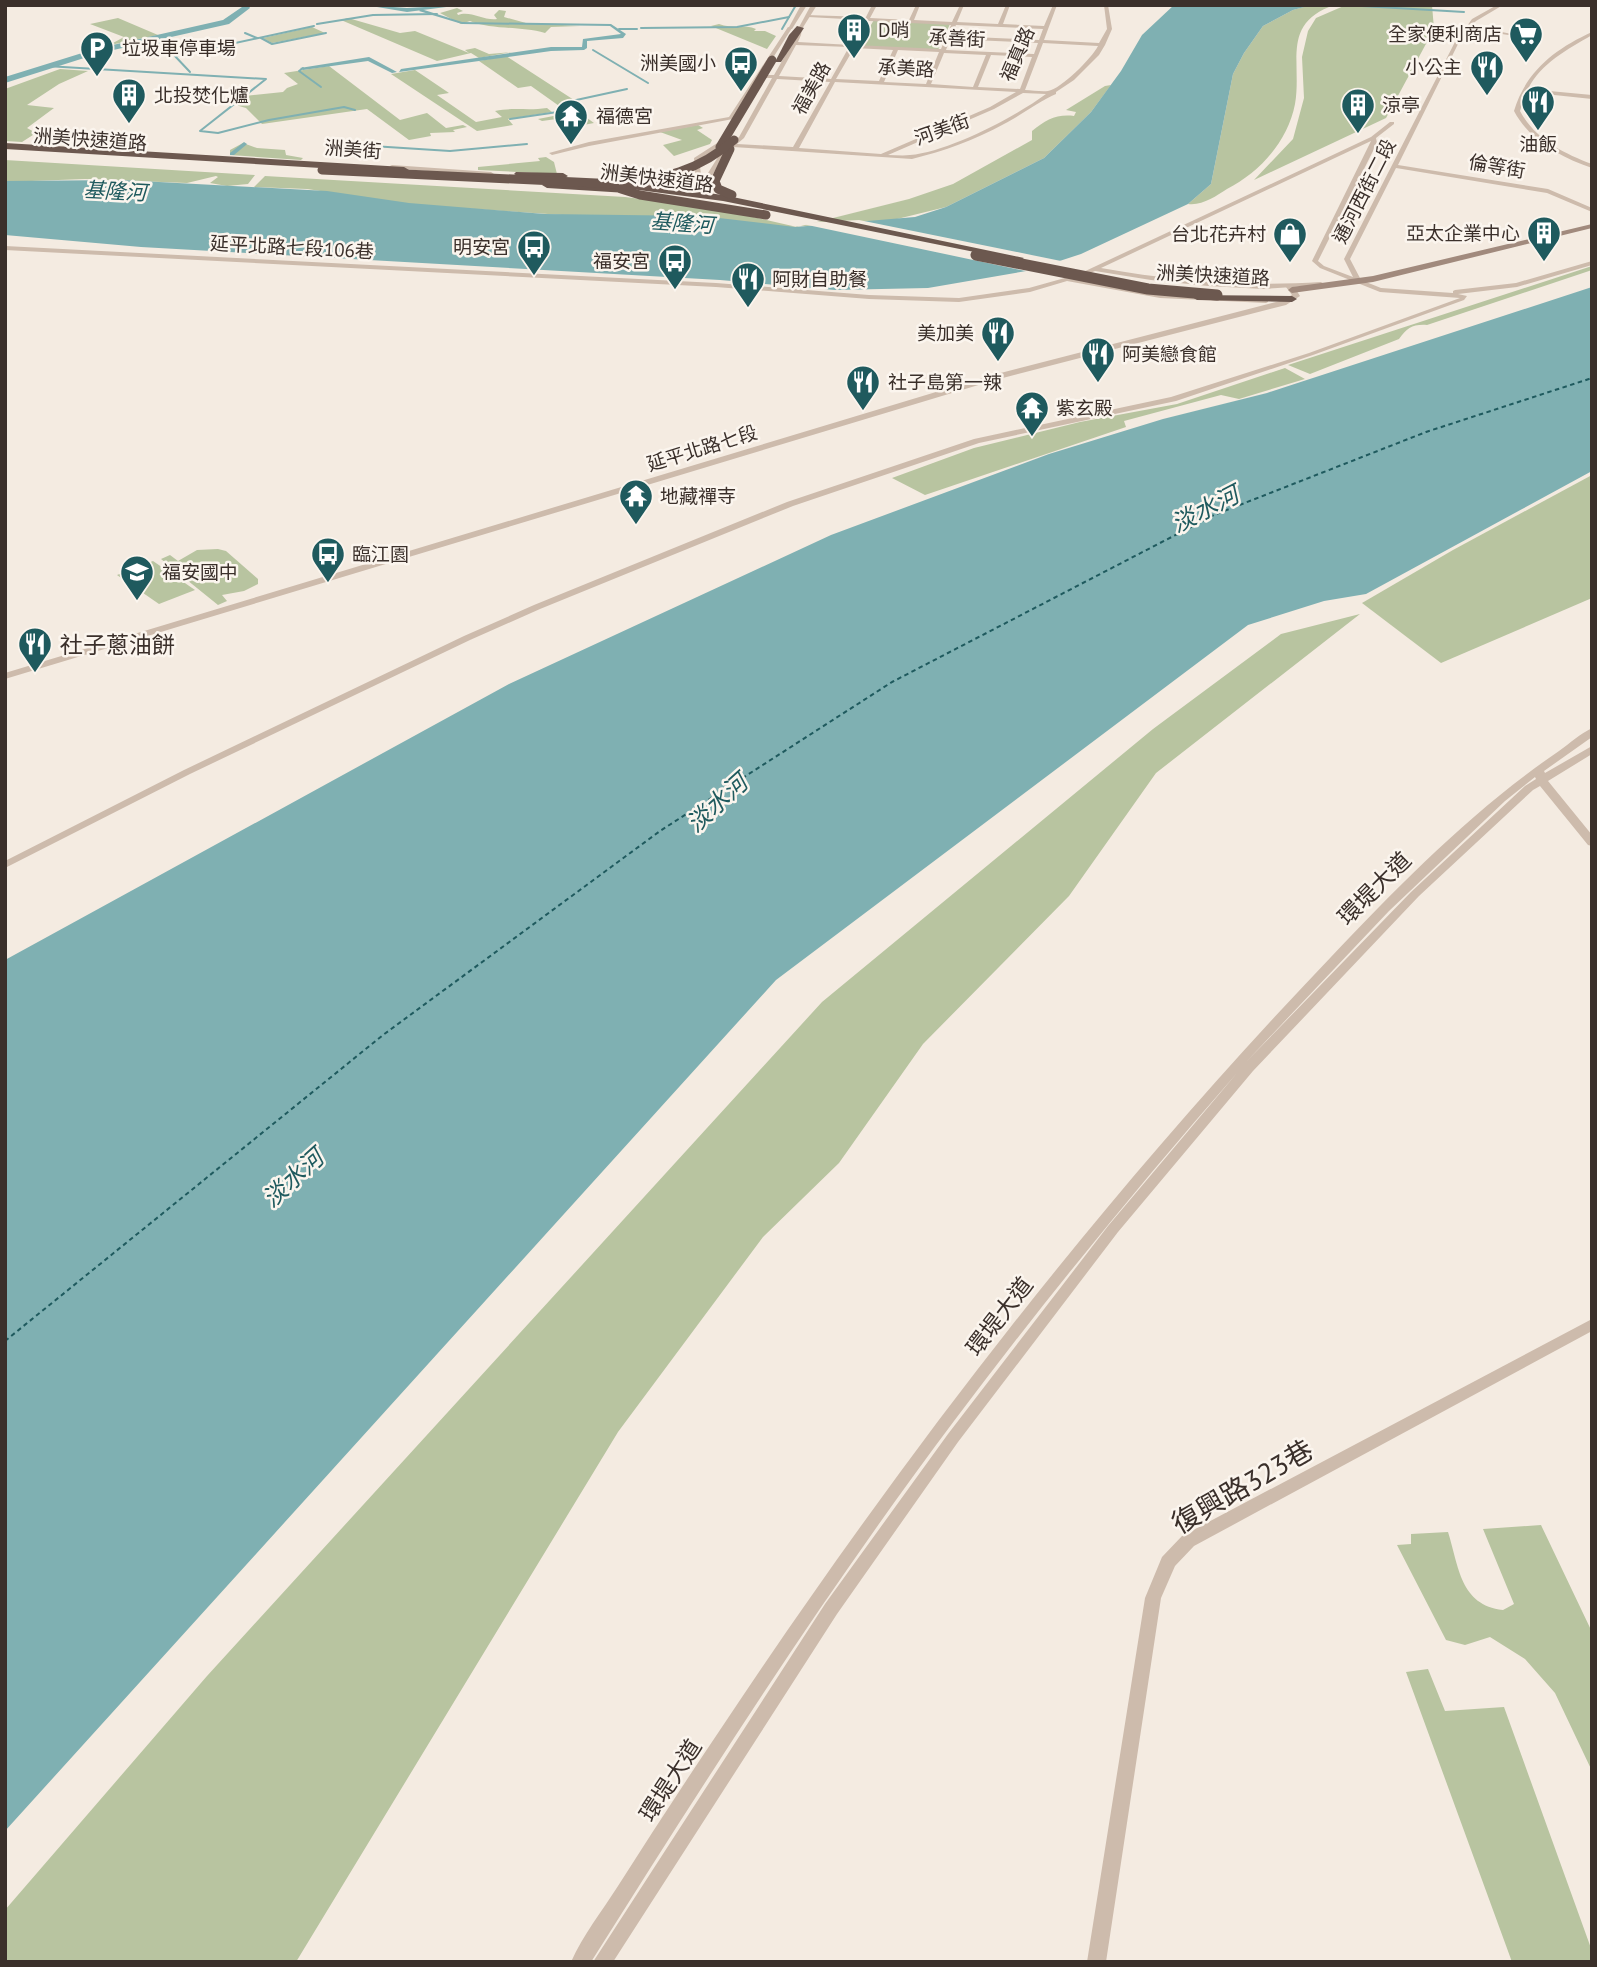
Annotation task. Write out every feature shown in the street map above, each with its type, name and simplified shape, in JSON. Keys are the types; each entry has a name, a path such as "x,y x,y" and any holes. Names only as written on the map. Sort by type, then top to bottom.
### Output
{"highway":[{"path":"326,168 599,185 626,183 688,170 714,158 727,142 791,32 790,28"},
{"path":"775,60 800,28"},
{"path":"659,166 691,159 727,142"},
{"path":"727,142 715,177 718,189 732,195 847,222"},
{"path":"5,147 228,165"},
{"name":"洲美快速道路","path":"5,147 228,165 608,183 704,195 1154,285 1217,292"},
{"name":"洲美快速道路","path":"5,147 257,161 647,192 753,208 1149,289 1217,292"},
{"path":"159,158 257,161"},
{"path":"638,170 618,179 618,186 640,195 712,204 868,233"},
{"path":"1217,292 1292,293"}],"main road":[{"name":"延平北路七段","path":"1292,293 1358,281 1592,226"},
{"name":"延平北路七段","path":"1292,293 1371,286 1592,234"}],"street":[{"path":"552,153 731,118 804,5"},
{"path":"731,118 735,130 727,142 706,182 699,184 695,165 698,156 727,142 741,138 814,5"},
{"name":"福美路","path":"795,149 875,5"},
{"path":"911,21 918,5"},
{"path":"928,85 962,5"},
{"path":"1000,25 1008,5"},
{"name":"福真路","path":"882,155 980,114 1022,91 1055,5"},
{"name":"河美街","path":"727,142 913,157 941,148 1007,120 1054,93 1082,70 1109,33 1110,20 1106,5"},
{"name":"通河西街二段","path":"1358,281 1348,259 1466,27 1481,15 1501,5"},
{"path":"808,16 1046,28"},
{"path":"1466,27 1515,35"},
{"path":"1592,33 1555,54 1531,78 1517,111 1522,122 1569,157 1592,166"},
{"path":"949,37 1102,45"},
{"name":"承善街","path":"794,43 1035,56"},
{"path":"881,82 896,49"},
{"path":"975,88 989,54"},
{"name":"承美路","path":"757,76 1054,93"},
{"path":"1524,90 1592,97"},
{"path":"1068,280 1373,138 1392,123"},
{"path":"5,865 184,773 467,638 790,505 977,441 1199,391 1352,340 1464,298 1380,290 1317,264 1315,257 1374,143 1373,138"},
{"name":"洲美街","path":"5,147 650,184 699,184"},
{"path":"695,165 705,167 716,164"},
{"name":"倫等街","path":"1395,166 1548,191 1592,209"},
{"name":"延平北路七段106巷","path":"5,248 959,300 1016,292 1068,280"},
{"path":"1371,286 1432,292 1497,288 1592,262"},
{"path":"1095,269 1189,283 1292,293"},
{"path":"1068,280 1184,298 1241,301 1292,293"},
{"name":"延平北路七段","path":"5,677 992,378 1277,305 1292,293"},
{"path":"1541,775 1592,731"},
{"path":"1541,775 1592,749"},
{"path":"1541,775 1592,843"},
{"name":"環堤大道","path":"580,1962 750,1701 870,1525 1119,1199 1301,1002 1541,775"},
{"name":"環堤大道","path":"602,1962 831,1609 928,1472 1243,1066"},
{"name":"復興路323巷","path":"1096,1962 1153,1598 1168,1562 1188,1541 1592,1324"}],"green space":[{"path":"1311,5 1329,7 1314,15 1299,35 1295,104 1279,143 1251,174 1209,200 1188,204 1211,184 1233,74 1244,53 1263,26 1293,10"},
{"path":"1346,5 1432,5 1434,29 1386,118 1254,180 1293,139 1304,98 1302,57 1308,31 1316,18"},
{"path":"457,8 463,11 457,13 458,15 497,19 494,15 499,10 506,11 504,17 526,23 580,26 551,27 545,33 487,26 470,21 461,24 440,13"},
{"path":"118,18 158,35 115,44 113,43 124,37 90,24"},
{"path":"348,18 400,33 415,31 469,53 465,50 475,48 489,54 512,52 479,58 471,53 437,61 341,20"},
{"path":"874,20 950,24 938,50 858,46"},
{"path":"719,24 752,28 756,29 754,31 765,31 776,36 767,49 711,26"},
{"path":"312,27 325,33 272,43 263,38"},
{"path":"506,56 574,100 565,102 594,123 578,126 564,118 542,121 538,119 569,113 531,86 518,88 479,61"},
{"path":"329,66 400,120 427,113 446,128 463,125 467,127 453,130 455,132 430,133 431,136 409,140 367,109 262,124 246,108 232,104 245,96 283,92 298,84 284,73"},
{"path":"60,69 88,71 59,84 27,105 54,108 27,128 36,133 22,142 5,141 5,89"},
{"path":"415,70 449,93 437,95 476,122 502,117 495,111 502,110 547,108 552,112 508,119 513,125 477,131 391,74"},
{"path":"1111,85 1091,112 1044,158 946,207 893,220 800,226 909,199 953,184 1032,140 1032,131 1047,121 1056,117 1074,116 1076,112 1066,110"},
{"path":"698,125 703,128 697,130 712,140 710,144 674,156 663,145 682,140 660,132"},
{"path":"243,143 257,148 285,150 286,155 303,158 230,155 230,150"},
{"path":"546,157 554,162 557,174 478,170 478,167 540,161 538,158"},
{"path":"5,160 255,175 248,184 227,186 210,183 218,177 216,176 187,183 85,179 5,182"},
{"path":"265,176 625,197 719,209 795,227 417,205 307,189 254,187"},
{"path":"1592,266 1592,270 1427,325 1414,326 1399,339 1310,374 1288,365"},
{"path":"1285,368 1305,379 1239,399 1221,395 1124,421 1126,427 925,495 892,478 974,448 1080,422 1177,404"},
{"path":"1592,475 1592,598 1441,663 1362,603 1453,550"},
{"path":"197,550 226,551 258,579 258,584 244,591 222,595 227,601 218,605 161,559 170,555 178,561"},
{"path":"153,561 195,590 159,604 117,575"},
{"path":"1360,614 1156,773 1069,896 923,1044 839,1163 763,1237 618,1432 296,1962 5,1962 5,1910 207,1676 822,1002 1153,729 1281,634"},
{"path":"1541,1525 1592,1632 1592,1771 1555,1693 1525,1659 1490,1637 1465,1645 1446,1640 1397,1545 1411,1544 1411,1534 1448,1532 1459,1571 1470,1592 1478,1601 1489,1607 1503,1610 1514,1604 1483,1529"},
{"path":"1428,1669 1445,1711 1504,1707 1592,1951 1592,1962 1512,1962 1406,1672"}],"water":[{"name":"基隆河","path":"1174,5 1312,5 1293,10 1263,26 1244,53 1233,74 1211,184 1188,204 1081,254 1032,270 928,288 835,290 720,280 141,247 5,235 5,181 122,180 327,191 409,203 545,214 702,216 795,227 915,217 946,207 1044,158 1091,112 1121,71 1142,35"},
{"name":"淡水河","path":"1592,287 1592,471 1366,594 1324,601 1248,625 776,980 5,1831 5,960 509,684 831,535 1049,454 1163,419 1267,393"}],"pier":[{"path":"859,220 1066,262 1035,273 798,223"}],"waterway":[{"path":"5,80 98,51 226,22 246,8 244,5"},
{"path":"369,5 407,10 458,5"},
{"path":"789,17 796,5"},
{"path":"1345,5 1464,12"},
{"path":"401,71 551,49 584,48 585,40 623,37 624,34 611,25 462,23 421,10"},
{"path":"317,24 373,15 437,14"},
{"path":"641,28 737,27 789,17"},
{"path":"782,29 789,17"},
{"path":"175,56 314,26"},
{"path":"619,29 637,29"},
{"path":"245,33 257,38"},
{"path":"261,38 272,44 326,33"},
{"path":"148,39 159,43 151,49 153,52 173,54 190,72"},
{"path":"593,50 648,83"},
{"path":"303,68 369,59 394,72"},
{"path":"46,66 266,79 200,131 218,133 269,120 344,107 355,110"},
{"path":"303,68 299,71 321,87"},
{"path":"510,119 578,109 567,102 627,89"},
{"path":"232,154 244,144"},
{"path":"372,146 450,151 527,144"}],"ferry route":[{"path":"5,1341 383,1035 660,831 892,682 1214,515 1426,432 1592,378"}],"place":[{"name":"D哨","path":"854,60"},
{"name":"全家便利商店","path":"1526,64"},
{"name":"垃圾車停車場","path":"97,78"},
{"name":"洲美國小","path":"741,93"},
{"name":"小公主","path":"1487,97"},
{"name":"北投焚化爐","path":"129,125"},
{"name":"油飯","path":"1538,132"},
{"name":"涼亭","path":"1358,135"},
{"name":"福德宮","path":"571,146"},
{"name":"亞太企業中心","path":"1544,263"},
{"name":"台北花卉村","path":"1290,264"},
{"name":"明安宮","path":"534,277"},
{"name":"福安宮","path":"675,291"},
{"name":"阿財自助餐","path":"748,309"},
{"name":"美加美","path":"998,363"},
{"name":"阿美戀食館","path":"1098,384"},
{"name":"社子島第一辣","path":"863,412"},
{"name":"紫玄殿","path":"1032,438"},
{"name":"地藏禪寺","path":"636,526"},
{"name":"臨江園","path":"328,584"},
{"name":"福安國中","path":"137,602"},
{"name":"社子蔥油餅","path":"35,674"}]}
